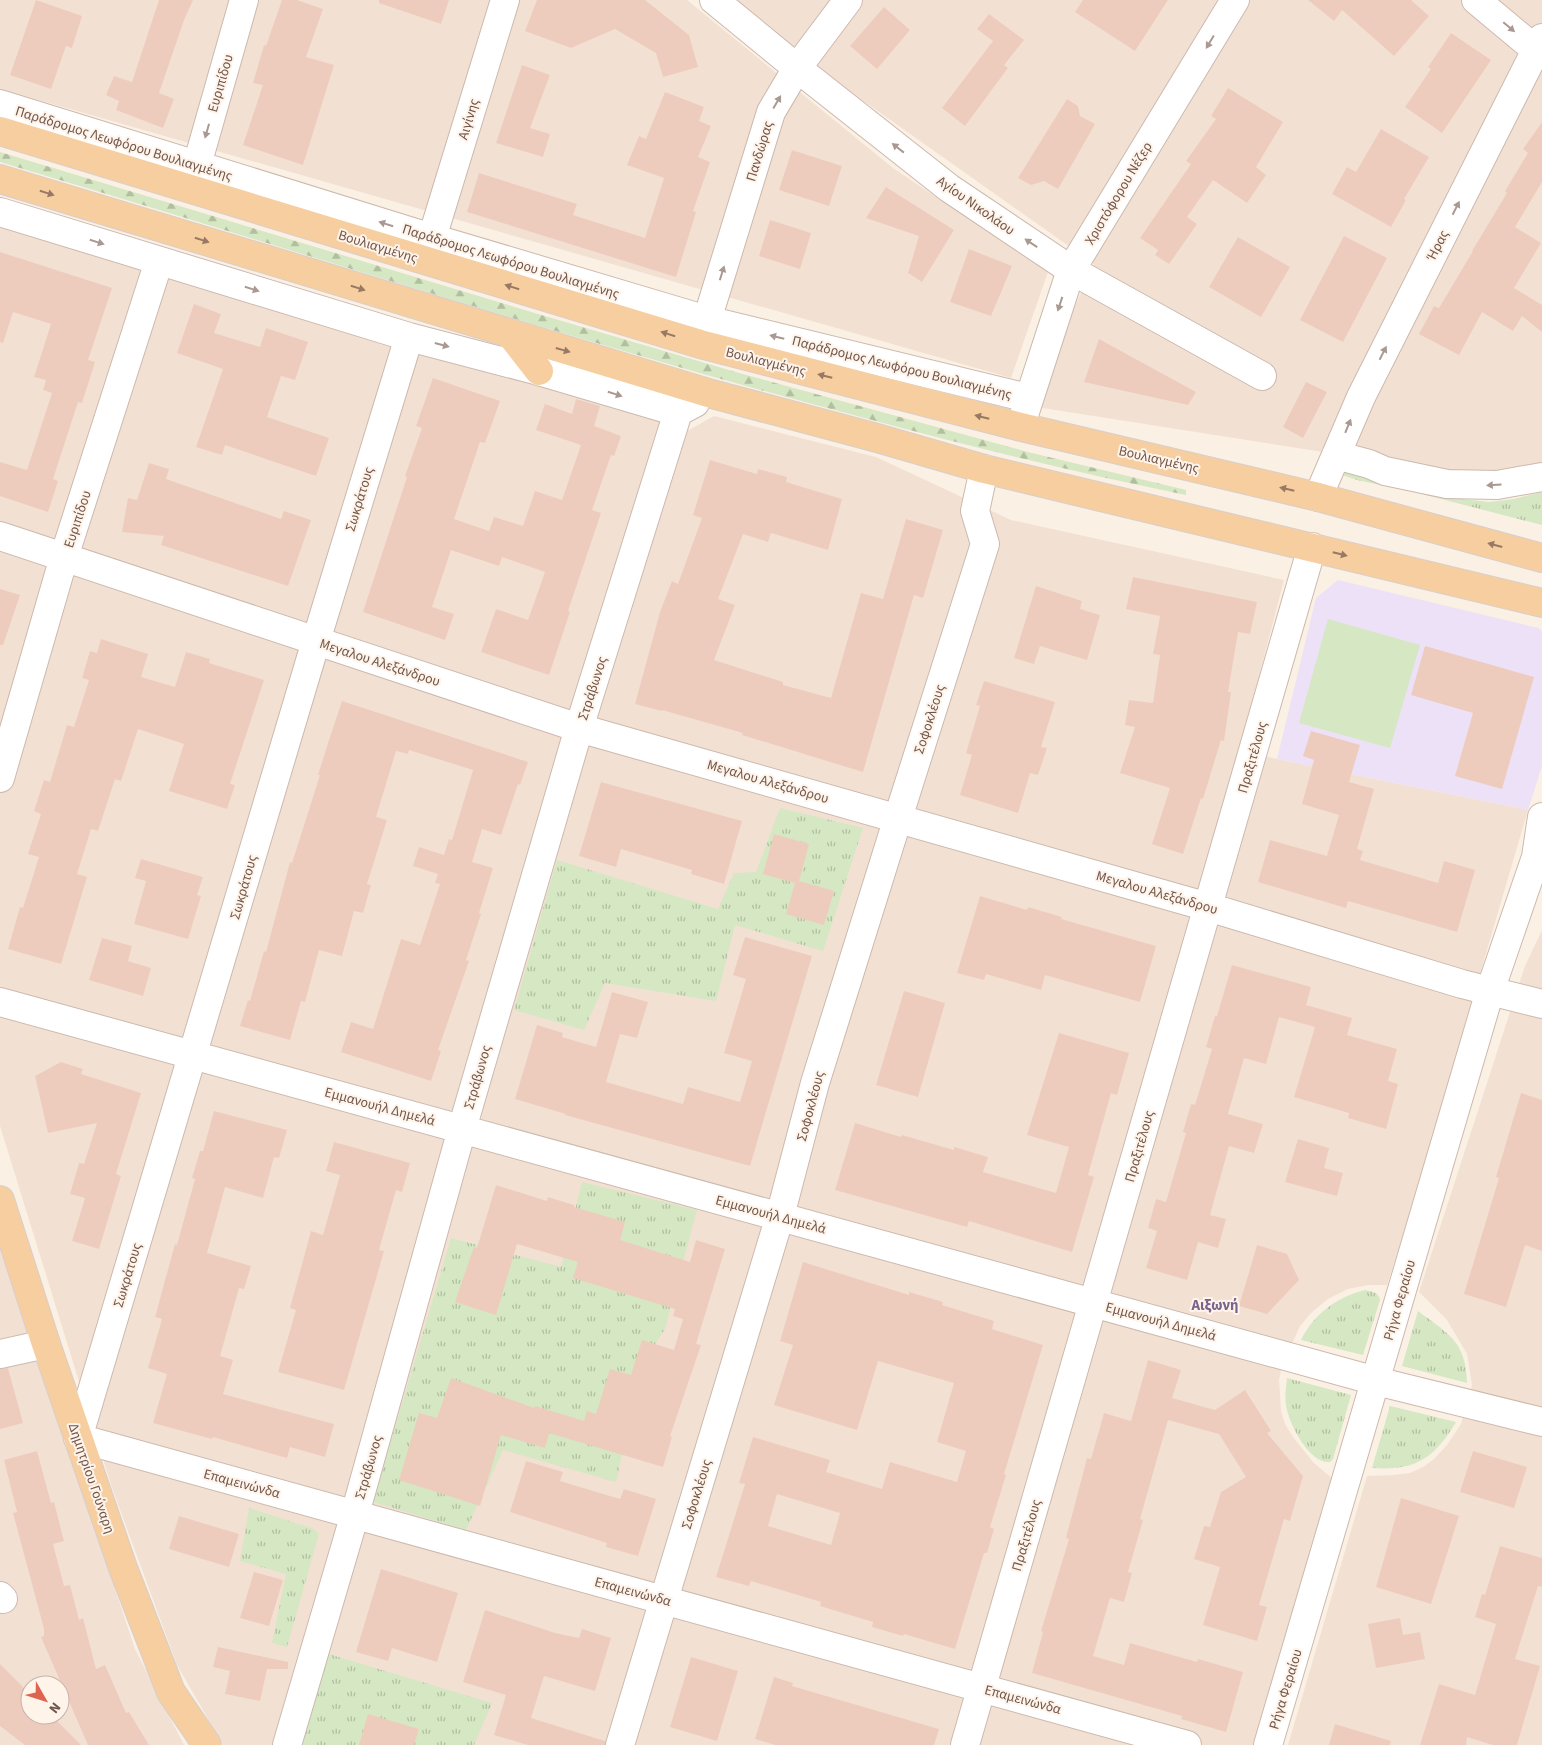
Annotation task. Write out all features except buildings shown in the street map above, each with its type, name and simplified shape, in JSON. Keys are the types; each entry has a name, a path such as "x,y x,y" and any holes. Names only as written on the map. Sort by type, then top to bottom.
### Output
{"main road":[{"name":"Βουλιαγμένης","path":"0,131 700,344 1021,426 1318,497 1542,558"},
{"path":"0,179 712,394 984,469 1542,603"},
{"path":"512,334 539,371"},
{"name":"Δημητρίου Γούναρη","path":"0,1200 46,1344 123,1568 172,1692 206,1745"}],"street":[{"name":"Ευριπίδου","path":"197,166 244,0"},
{"name":"Αιγίνης","path":"432,238 505,0"},
{"name":"Αγίου Νικολάου","path":"714,0 949,188 1071,270 1262,376"},
{"name":"Πανδώρας","path":"708,320 771,112 797,68 848,0"},
{"name":"Χριστόφορου Νέζερ","path":"1021,426 1028,398 1071,270 1235,0"},
{"path":"1476,0 1540,47"},
{"name":"Ήρας","path":"1318,497 1361,396 1540,47"},
{"name":"Παράδρομος Λεωφόρου Βουλιαγμένης","path":"0,104 432,238 708,320 1028,398"},
{"path":"0,212 409,337 539,371 678,412 712,394"},
{"name":"Ευριπίδου","path":"0,778 64,557 159,261"},
{"name":"Σωκράτους","path":"78,1438 316,641 409,337"},
{"name":"Στράβωνος","path":"287,1745 355,1514 462,1129 579,728 678,412"},
{"path":"1336,455 1369,464 1385,471 1447,484 1497,486 1542,477"},
{"name":"Σοφοκλέους","path":"620,1745 780,1216 815,1083 985,544 975,511 984,469"},
{"name":"Μεγαλου Αλεξάνδρου","path":"0,536 579,728 1208,907 1462,984 1542,1004"},
{"name":"Πραξιτέλους","path":"965,1745 1312,548"},
{"name":"Ρήγα Φεραίου","path":"1268,1745 1490,991 1539,853 1542,817"},
{"name":"Εμμανουήλ Δημελά","path":"0,1002 1376,1381 1542,1422"},
{"path":"0,1354 46,1344"},
{"name":"Επαμεινώνδα","path":"78,1438 1187,1745"}],"shaded area":[{"path":"0,0 687,0 893,168 1048,272 1011,378 0,89"},
{"path":"737,0 1542,0 1542,464 1489,478 1030,406 1094,264 824,73"},
{"path":"0,227 689,430 714,416 876,457 1011,520 1284,580 1240,750 1528,810 1387,1285 1369,1285 1348,1289 1328,1299 1311,1313 1300,1326 1282,1366 1279,1380 1281,1411 1285,1424 1313,1462 1334,1480 1257,1745 223,1745 177,1665 111,1485 0,1126"},
{"path":"1338,580 1538,628 1542,631 1542,766 1528,810 1277,759 1316,598"},
{"path":"1542,930 1542,1745 1288,1745 1367,1476 1410,1473 1423,1467 1434,1459 1447,1445 1461,1424 1472,1385 1467,1354 1447,1320 1419,1292 1525,966"},
{"path":"0,1240 135,1649 184,1745 0,1745"}],"green space":[{"path":"0,152 739,373 1032,453 1186,490 1186,495 982,449 644,357 0,162"},
{"path":"1340,468 1445,497 1489,502 1514,499 1542,492 1542,525 1414,492 1357,480 1342,475"},
{"path":"1328,619 1420,645 1390,748 1299,723"},
{"path":"780,808 863,828 823,951 735,925 716,1001 605,983 584,1030 514,1010 557,860 718,909 734,873 756,872"},
{"path":"582,1182 697,1210 665,1329 641,1366 616,1482 503,1450 466,1530 373,1502 451,1238 561,1267"},
{"path":"1365,1290 1376,1294 1380,1300 1363,1355 1301,1340 1313,1322 1327,1308 1345,1297"},
{"path":"1418,1311 1454,1340 1463,1358 1467,1383 1402,1366"},
{"path":"1287,1378 1351,1395 1333,1459 1330,1462 1315,1457 1302,1443 1297,1434 1286,1406"},
{"path":"1390,1406 1456,1422 1440,1445 1422,1460 1412,1465 1400,1467 1372,1468"},
{"path":"249,1508 314,1529 319,1534 287,1647 272,1643 286,1574 240,1561"},
{"path":"322,1652 492,1703 474,1745 295,1745"}],"district":[{"name":"Αιξωνή","path":"1215,1305"}]}
